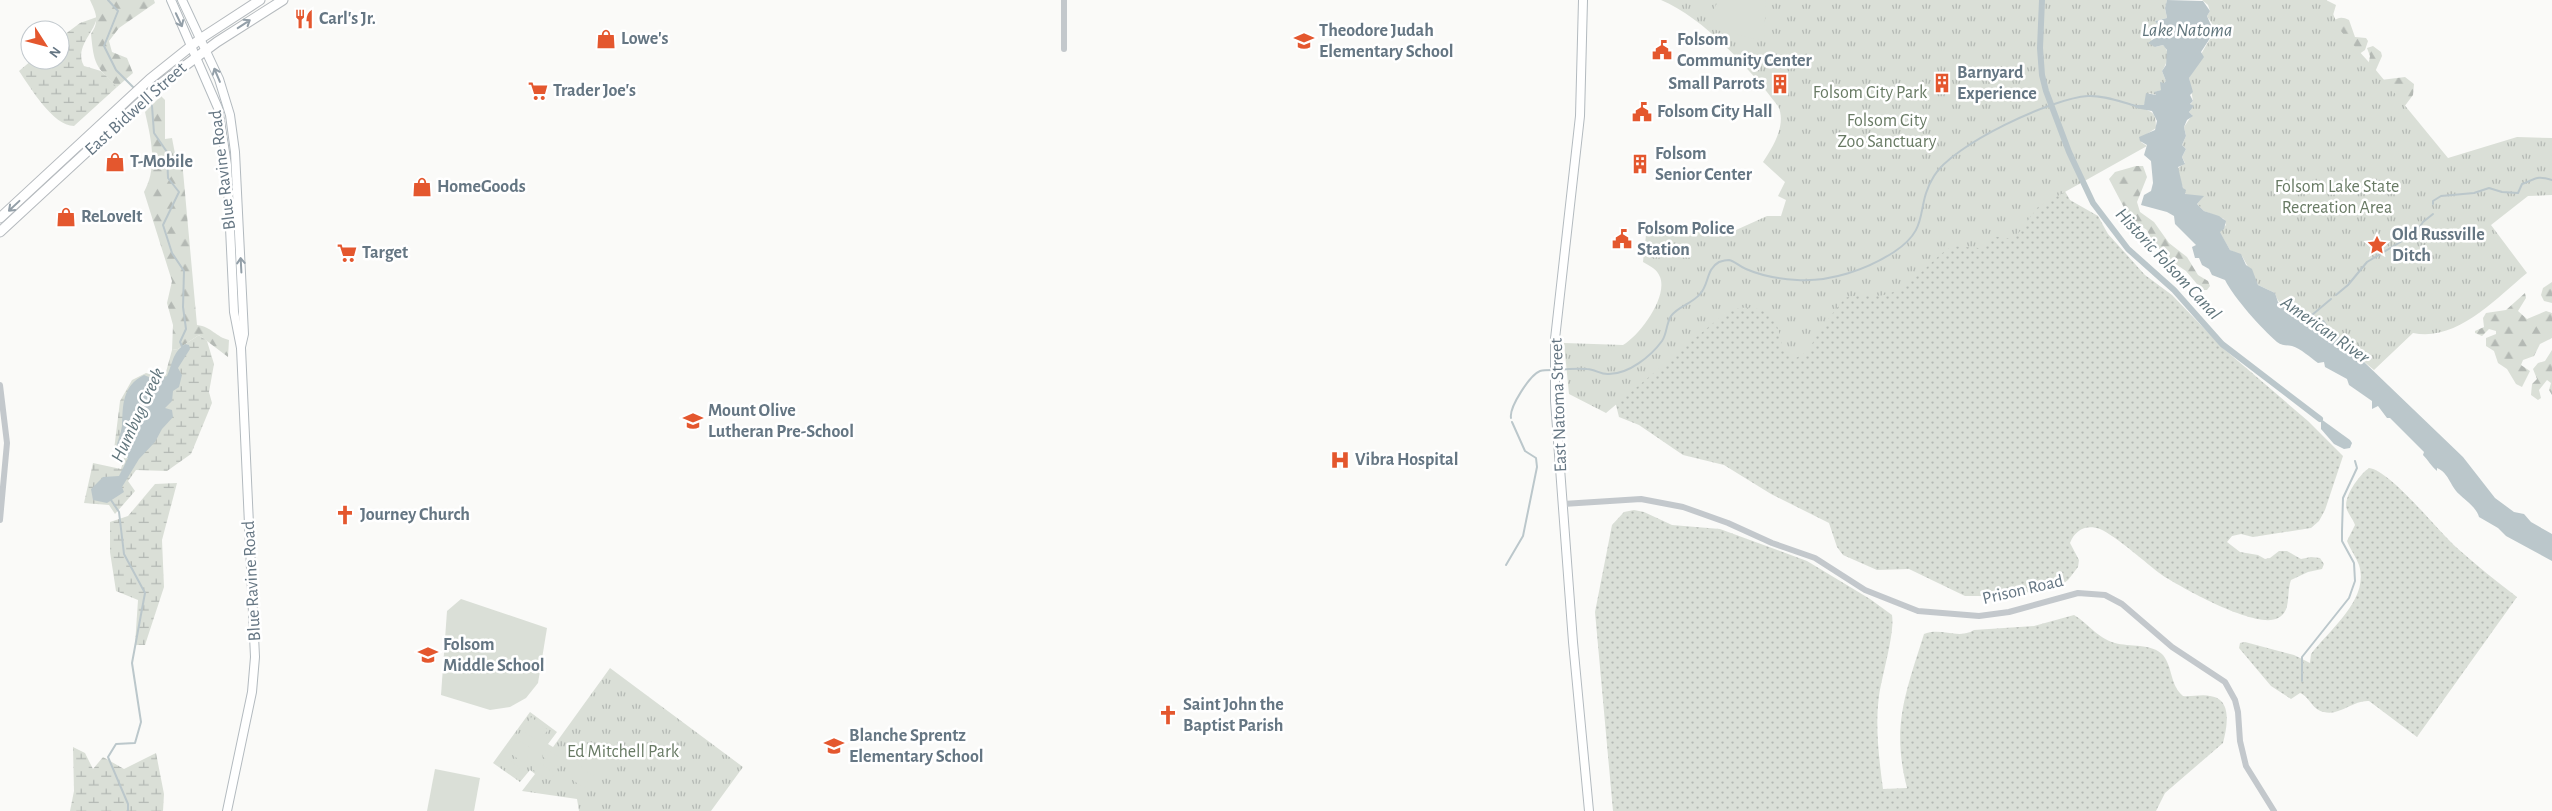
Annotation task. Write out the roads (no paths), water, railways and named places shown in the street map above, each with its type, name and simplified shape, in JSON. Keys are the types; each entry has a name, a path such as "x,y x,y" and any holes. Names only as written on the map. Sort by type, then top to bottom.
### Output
{"main road":[{"name":"Blue Ravine Road","path":"171,0 218,108 224,149 235,319 241,348 255,656 252,692 227,811"},
{"name":"Blue Ravine Road","path":"182,0 219,78 230,115 236,177 244,318 244,334 241,348"},
{"name":"East Bidwell Street","path":"0,218 147,81 200,39 260,0"},
{"path":"261,13 275,0"},
{"name":"East Bidwell Street","path":"0,232 133,110 152,90 196,56 283,0"},
{"name":"East Natoma Street","path":"1583,0 1579,131 1555,349 1555,401 1573,642 1589,811"},
{"path":"79,160 79,154 112,122 128,98"},
{"path":"29,205 36,191 68,162 74,149"},
{"path":"224,149 231,157 232,171 236,177"},
{"path":"232,281 237,290 239,315 244,318"}],"street":[{"path":"1064,0 1064,49"},
{"path":"0,385 5,411 7,453 0,520"},
{"name":"Prison Road","path":"1563,504 1641,499 1683,507 1728,523 1772,543 1816,558 1865,590 1918,611 1978,616 2009,612 2078,594 2105,595 2122,604 2172,647 2224,682 2235,700 2238,712 2240,741 2246,766 2274,811"}],"water":[{"name":"Lake Natoma","path":"2167,0 2203,1 2210,11 2207,16 2214,32 2201,52 2204,57 2189,78 2193,92 2190,95 2193,101 2190,104 2194,106 2189,112 2193,116 2187,120 2184,127 2186,136 2182,145 2186,149 2182,157 2185,164 2178,167 2183,188 2186,190 2185,194 2204,196 2197,204 2204,211 2219,216 2226,221 2224,229 2220,232 2230,250 2241,254 2246,265 2252,269 2258,285 2275,293 2278,302 2291,312 2300,311 2308,320 2317,318 2319,321 2324,320 2334,332 2355,350 2363,361 2463,457 2495,498 2514,512 2524,514 2531,522 2552,534 2552,561 2506,536 2498,528 2479,517 2473,507 2456,491 2447,476 2441,470 2437,468 2437,471 2435,469 2423,455 2424,452 2390,418 2387,418 2378,406 2372,409 2372,401 2349,385 2347,379 2325,367 2324,362 2318,363 2299,349 2277,342 2241,304 2225,280 2212,275 2209,269 2202,265 2199,258 2195,258 2192,247 2196,245 2175,224 2174,216 2167,212 2141,205 2144,195 2151,191 2153,183 2151,161 2144,155 2147,145 2140,141 2139,137 2155,130 2157,121 2152,111 2135,108 2137,105 2144,105 2146,93 2156,95 2154,92 2161,90 2160,82 2164,83 2166,81 2162,71 2166,65 2167,50 2163,45 2155,47 2148,43 2159,35 2159,27 2155,21 2167,18 2165,8"},
{"path":"185,344 189,345 190,349 178,368 182,375 179,387 173,391 172,401 165,408 172,410 173,417 162,429 155,442 139,459 122,487 124,492 107,503 93,500 91,489 103,477 119,476 128,458 116,449 121,429 125,397 128,390 137,379 144,375 156,380 167,376 175,355"},
{"path":"2321,419 2350,440 2352,443 2350,448 2344,449 2334,444 2321,429"}],"waterway":[{"name":"Humbug Creek","path":"108,0 118,11 104,46 116,70 134,88"},
{"name":"Historic Folsom Canal","path":"2042,0 2040,48 2042,75 2046,91 2069,152 2093,203 2128,249 2174,290 2222,344 2320,419"},
{"path":"1557,370 1587,369 1609,374 1632,368 1662,341 1671,316 1700,294 1712,269 1719,262 1729,260 1758,274 1791,280 1835,277 1872,264 1894,252 1906,243 1913,234 1921,217 1928,187 1944,164 1981,138 2028,114 2051,105 2088,96 2106,98 2136,106"},
{"name":"Humbug Creek","path":"147,101 152,106 154,133 167,152 168,178 179,192 163,225 172,253 184,271 183,307 186,329 180,342 182,346"},
{"path":"2433,204 2433,201 2441,196 2474,193 2489,188 2502,192 2518,193 2522,184 2533,179 2543,178 2552,180"},
{"path":"2415,234 2423,222 2433,214"},
{"path":"2336,295 2348,285 2367,262 2407,238"},
{"name":"American River","path":"2306,320 2331,299"},
{"path":"1511,418 1513,407 1531,378 1540,371 1552,370"},
{"path":"1506,565 1523,536 1537,467 1536,458 1525,451 1512,422"},
{"path":"2302,681 2302,657 2349,598 2355,581 2354,563 2342,541 2343,498 2357,468 2355,461"},
{"name":"Humbug Creek","path":"111,500 119,512 124,554 145,593 132,663 141,722 135,743 116,744 108,757 128,804 128,811"}],"place":[{"name":"Carl's Jr.","path":"304,19"},
{"name":"Lowe's","path":"606,39"},
{"name":"Theodore Judah Elementary School","path":"1304,41"},
{"name":"Folsom Community Center","path":"1662,50"},
{"name":"Barnyard Experience","path":"1942,83"},
{"name":"Small Parrots","path":"1780,84"},
{"name":"Trader Joe's","path":"538,91"},
{"name":"Folsom City Hall","path":"1642,112"},
{"name":"T-Mobile","path":"115,162"},
{"name":"Folsom Senior Center","path":"1640,164"},
{"name":"HomeGoods","path":"422,187"},
{"name":"ReLoveIt","path":"66,217"},
{"name":"Folsom Police Station","path":"1622,239"},
{"name":"Old Russville Ditch","path":"2377,245"},
{"name":"Target","path":"347,253"},
{"name":"Mount Olive Lutheran Pre-School","path":"693,421"},
{"name":"Vibra Hospital","path":"1340,460"},
{"name":"Journey Church","path":"345,515"},
{"name":"Folsom Middle School","path":"428,655"},
{"name":"Saint John the Baptist Parish","path":"1168,715"},
{"name":"Blanche Sprentz Elementary School","path":"834,746"}],"park label":[{"name":"Folsom City Park","path":"1870,93"},
{"name":"Folsom City Zoo Sanctuary","path":"1887,131"},
{"name":"Folsom Lake State Recreation Area","path":"2337,197"},
{"name":"Ed Mitchell Park","path":"623,752"}]}
